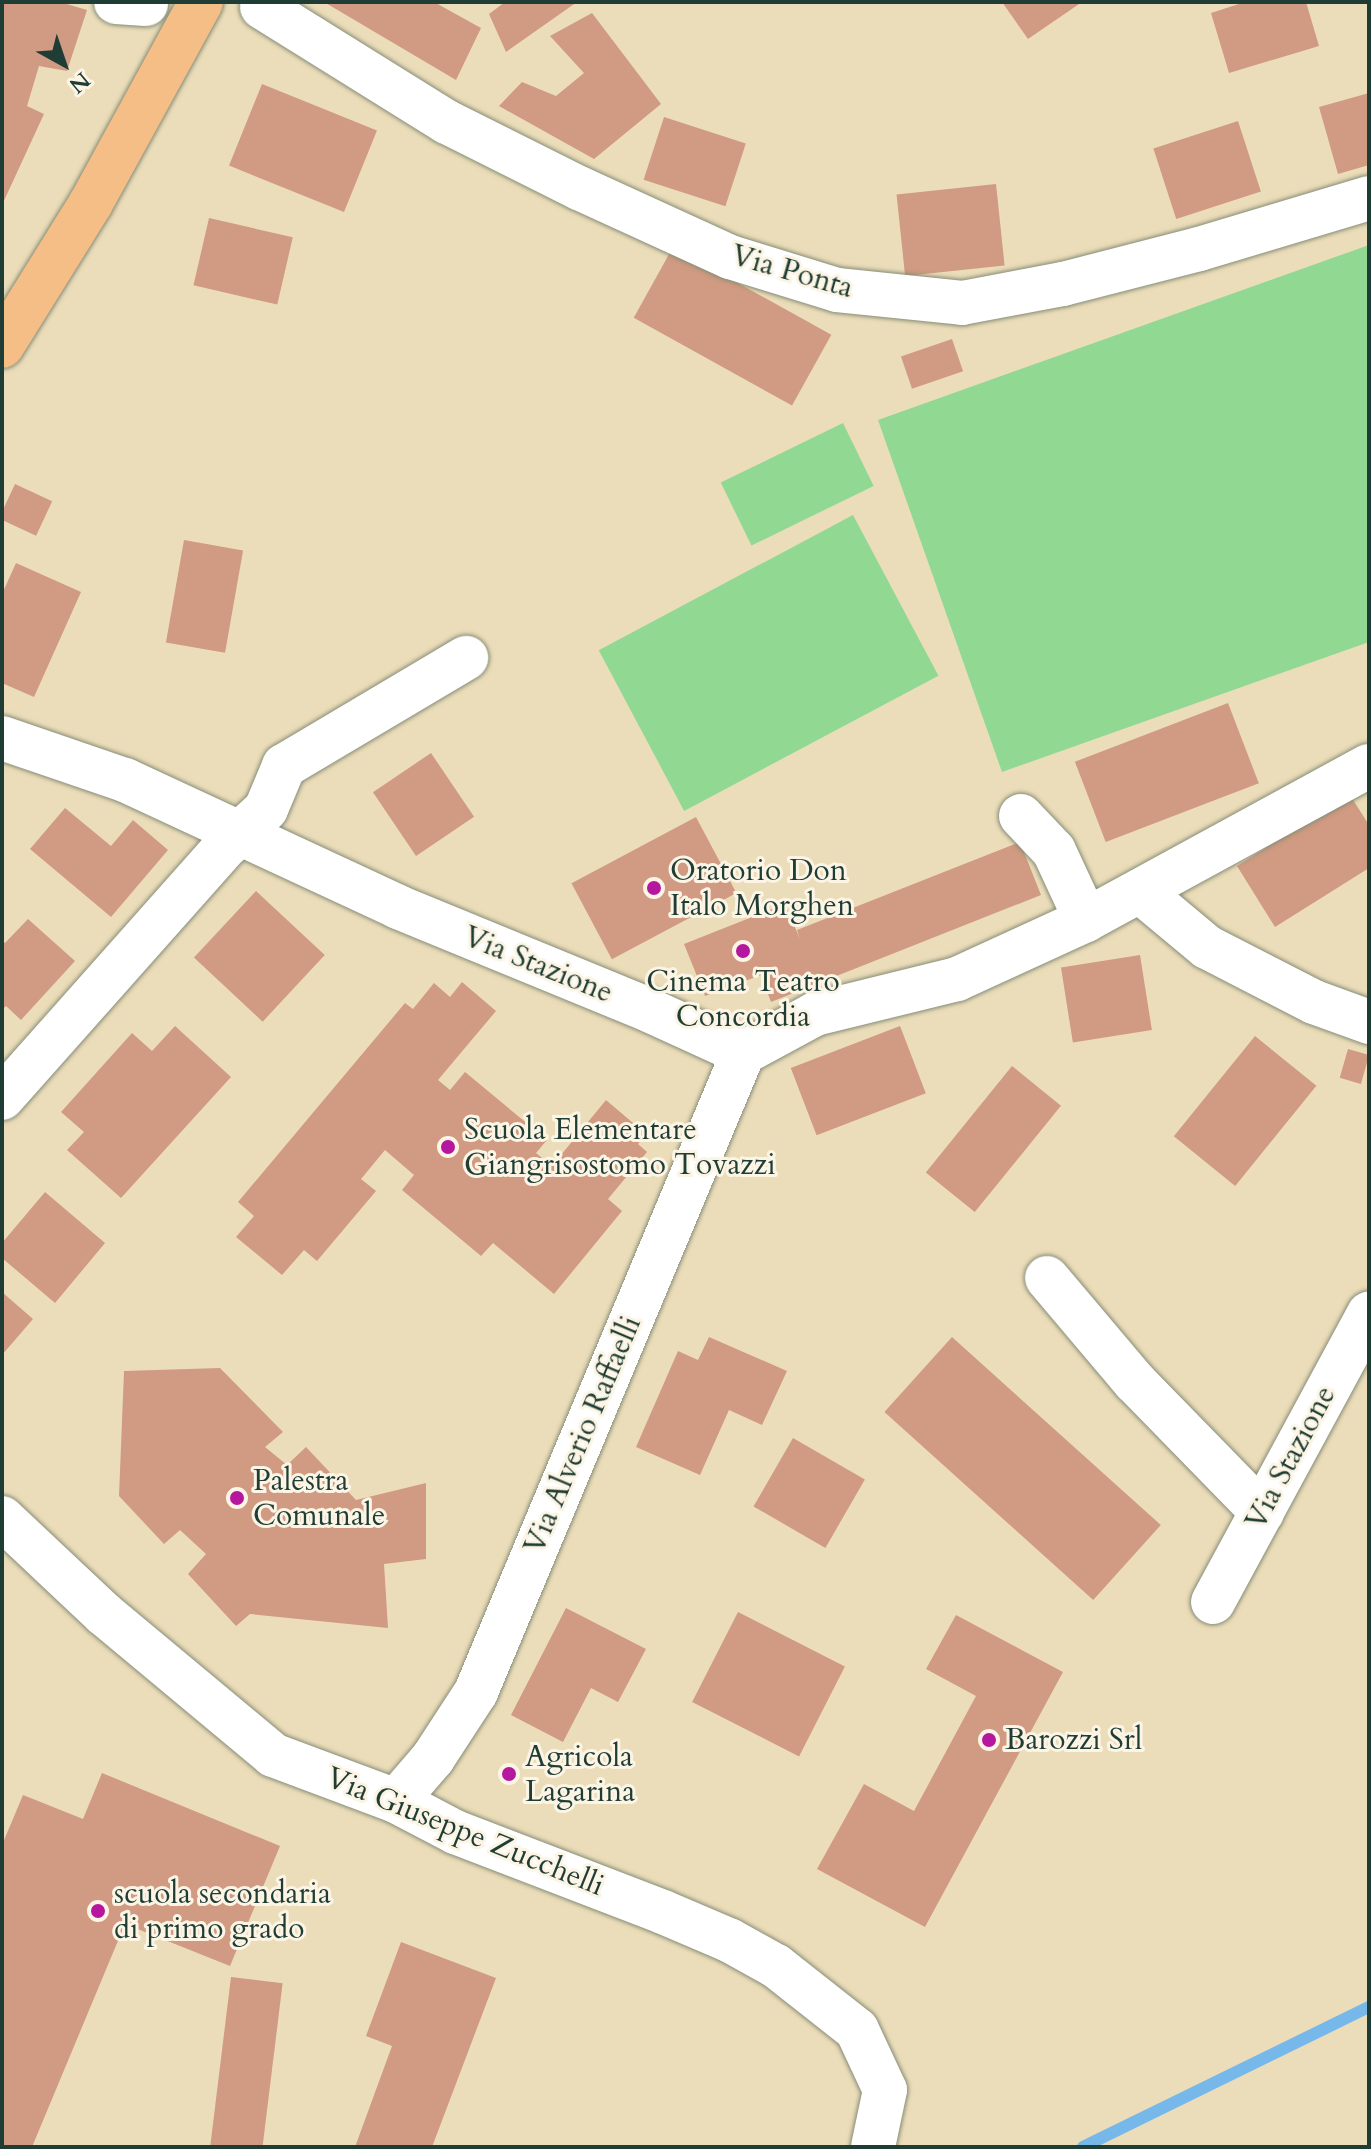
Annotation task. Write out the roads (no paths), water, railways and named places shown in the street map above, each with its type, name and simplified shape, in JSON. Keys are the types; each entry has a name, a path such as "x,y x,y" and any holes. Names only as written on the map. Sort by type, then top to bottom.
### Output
{"main road":[{"path":"2,346 91,203 201,2"}],"street":[{"name":"Via Ponta","path":"262,7 447,122 579,188 730,257 837,290 962,303 1063,284 1199,249 1369,198"},
{"path":"2,1098 266,809 284,766 466,658"},
{"name":"Via Stazione","path":"2,738 125,780 398,907 651,1011 743,1053"},
{"path":"743,1053 815,1014 957,979 1086,920 1369,766"},
{"path":"1021,816 1054,851 1086,920"},
{"path":"1141,892 1207,947 1314,1002 1369,1022"},
{"name":"Via Alverio Raffaelli","path":"396,1801 433,1758 476,1692 743,1053"},
{"path":"1047,1278 1135,1382 1262,1512"},
{"name":"Via Stazione","path":"1213,1602 1369,1314"},
{"name":"Via Giuseppe Zucchelli","path":"4,1524 104,1614 273,1755 396,1801 455,1832 663,1912 729,1940 776,1966 857,2030 885,2090 873,2147"}],"waterway":[{"path":"1083,2147 1369,2007"}],"place":[{"name":"Oratorio Don Italo Morghen","path":"654,888"},
{"name":"Cinema Teatro Concordia","path":"743,951"},
{"name":"Scuola Elementare Giangrisostomo Tovazzi","path":"448,1147"},
{"name":"Palestra Comunale","path":"237,1498"},
{"name":"Barozzi Srl","path":"989,1740"},
{"name":"Agricola Lagarina","path":"509,1774"},
{"name":"scuola secondaria di primo grado","path":"98,1911"}]}
